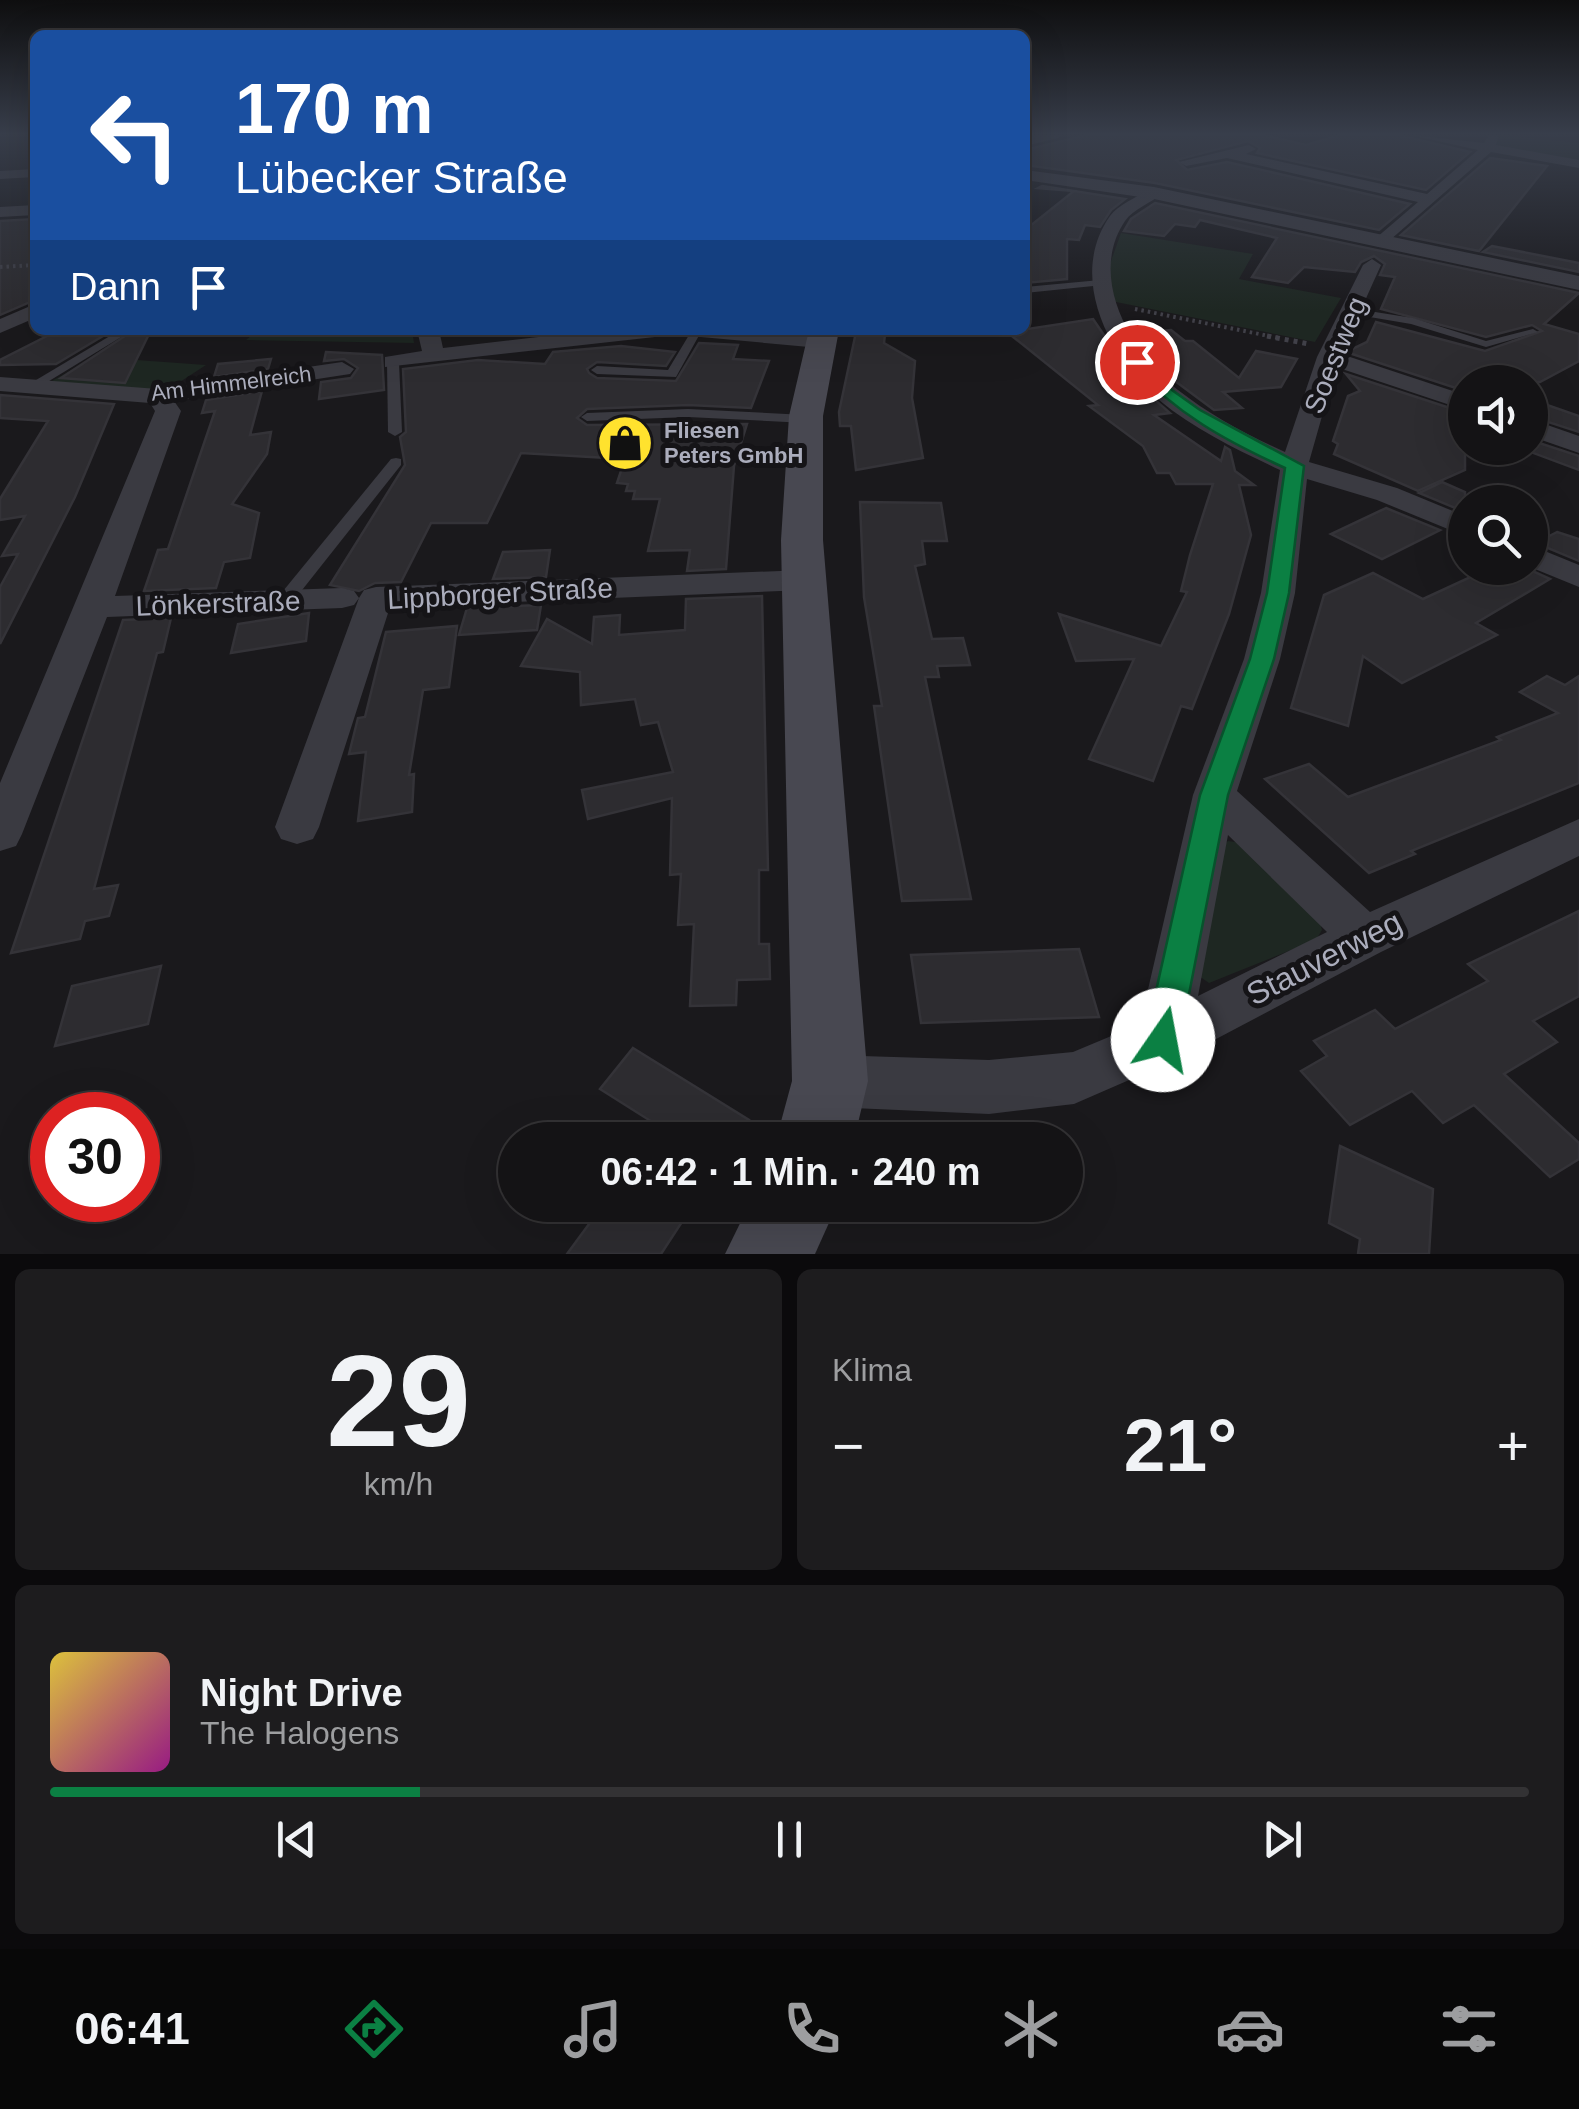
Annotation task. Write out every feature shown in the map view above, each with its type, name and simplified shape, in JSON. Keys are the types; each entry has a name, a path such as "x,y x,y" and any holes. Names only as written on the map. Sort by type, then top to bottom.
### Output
{"main road":[{"path":"822,336 806,419 802,540 822,1110"},
{"path":"768,1254 786,1222"}],"street":[{"path":"1152,194 1118,217 1098,271 1102,293 1119,335 1166,393 1232,437 1294,466 1387,494 1448,520"},
{"path":"1161,194 1579,283"},
{"path":"1404,194 1428,199"},
{"path":"1382,242 1434,194"},
{"path":"0,212 30,210"},
{"name":"Soestweg","path":"1163,1040 1214,795 1262,659 1278,593 1294,466 1330,352 1372,264"},
{"path":"0,327 30,312"},
{"path":"429,335 434,356"},
{"path":"394,362 612,335"},
{"path":"1330,352 1448,397"},
{"name":"Am Himmelreich","path":"0,384 158,396 342,369"},
{"name":"Lönkerstraße","path":"0,834 94,607 168,411 158,396"},
{"path":"1548,434 1579,445"},
{"path":"1548,563 1579,577"},
{"name":"Lippborger Straße","path":"296,827 376,597 805,580"},
{"name":"Lönkerstraße","path":"94,607 342,598"},
{"path":"1214,795 1364,936"},
{"name":"Stauverweg","path":"822,1110 1074,1078 1163,1040 1364,936 1579,836"}],"lane":[{"path":"1030,290 1102,293"},
{"path":"1350,310 1413,321 1486,344 1533,332"},
{"path":"32,386 119,335"},
{"path":"596,370 672,374 696,335"},
{"path":"394,362 395,432"},
{"path":"587,417 688,413 806,419"},
{"path":"285,600 396,462"}],"path":[{"path":"0,267 30,265"},
{"path":"1102,293 1330,352"}],"shaded area":[{"path":"1121,233 1253,254 1239,279 1341,298 1315,342 1111,301 1107,272"},
{"path":"252,335 413,335 414,343 246,340"},
{"path":"95,357 206,365 166,391 50,382"},
{"path":"1228,841 1242,843 1319,918 1322,930 1316,940 1209,983 1196,974 1220,848"}],"building":[{"path":"1071,194 1125,199 1111,210 1100,227 1085,225 1079,240 1067,239 1067,279 1030,283 1030,226"},
{"path":"1205,194 1364,194 1410,204 1379,230"},
{"path":"1449,194 1525,194 1479,251 1401,235"},
{"path":"1155,203 1579,293 1544,324 1579,334 1579,361 1548,378 1548,365 1448,365 1448,385 1346,352 1367,342 1376,322 1485,351 1542,331 1532,325 1486,337 1381,309 1395,277 1380,275 1385,264 1374,256 1361,262 1355,272 1304,267 1288,283 1252,277 1277,238 1200,220 1195,227 1175,224 1164,236 1124,231 1131,219"},
{"path":"30,219 30,302 0,315 0,221"},
{"path":"1492,246 1579,263 1579,272 1483,252"},
{"path":"1093,319 1138,385 1170,413 1154,415 1221,461 1225,447 1230,450 1235,471 1254,485 1239,485 1251,535 1229,614 1192,709 1181,706 1153,781 1089,759 1134,659 1076,661 1059,614 1161,646 1187,592 1181,591 1213,484 1176,484 1170,473 1157,473 1143,446 1089,406 1098,405 1011,335 1030,335 1030,329"},
{"path":"1171,330 1185,341 1193,341 1239,378 1256,351 1297,359 1281,387 1223,392 1242,408 1214,410 1163,372 1134,333"},
{"path":"49,335 105,335 56,364 0,365 0,360"},
{"path":"126,335 149,335 125,383 61,378"},
{"path":"855,335 885,335 884,343 915,361 912,398 923,458 856,470 851,426 840,426 839,412"},
{"path":"699,343 738,345 733,359 769,361 751,408 688,405 587,409 577,418 587,425 747,424 734,466 726,569 687,571 690,550 648,551 660,499 633,499 635,491 626,491 628,484 617,483 625,459 521,453 487,523 431,523 401,582 375,583 359,591 330,585 405,465 400,437 406,432 403,369 478,360 545,364 553,352 621,346 675,352 666,366 597,362 587,369 589,373 597,378 676,381"},
{"path":"326,352 382,355 384,390 319,399 321,382 351,378 358,368 344,359 324,361"},
{"path":"271,359 268,369 214,377 218,364"},
{"path":"1346,374 1448,407 1448,465 1465,465 1465,470 1418,491 1334,454 1338,444 1333,441 1348,396 1360,391"},
{"path":"262,391 250,435 271,432 267,454 232,504 259,513 250,558 224,562 216,588 144,591 158,550 168,549 215,411 202,413 206,400"},
{"path":"0,395 114,404 75,497 0,644 0,587 18,554 2,556 25,516 0,520 0,499 48,421 0,418"},
{"path":"1548,405 1579,416 1579,432 1548,422"},
{"path":"1548,446 1579,456 1579,470 1548,458"},
{"path":"1442,482 1449,485 1448,505 1419,493"},
{"path":"860,502 941,503 947,541 922,541 925,564 915,566 932,639 963,638 970,665 937,666 939,677 925,677 971,899 902,901 874,706 882,706 864,597"},
{"path":"1386,508 1440,530 1382,559 1331,534"},
{"path":"1557,532 1579,539 1579,561 1548,548 1548,537"},
{"path":"550,550 546,577 493,579 503,552"},
{"path":"1373,573 1423,599 1453,585 1540,585 1476,623 1497,635 1402,683 1363,656 1348,726 1291,708 1324,595"},
{"path":"762,596 768,870 759,870 759,944 769,944 770,979 737,980 736,1005 690,1006 694,924 678,925 681,874 670,875 672,798 588,819 582,790 673,772 658,722 641,725 635,699 581,705 580,672 521,666 547,619 592,644 594,617 620,615 619,635 685,630 686,599"},
{"path":"541,605 537,630 459,635 467,608"},
{"path":"309,613 306,641 231,653 238,624"},
{"path":"171,618 163,652 157,653 94,889 118,885 109,916 85,921 80,939 11,953 123,620"},
{"path":"457,626 449,687 423,690 409,775 414,774 412,812 358,821 366,752 349,754 358,718 365,717 386,632"},
{"path":"1547,676 1565,685 1579,676 1579,783 1411,851 1415,854 1369,873 1265,779 1309,764 1348,797 1501,740 1497,737 1558,713 1520,692"},
{"path":"1579,911 1579,996 1533,1021 1557,1042 1504,1074 1579,1143 1579,1159 1550,1177 1474,1105 1443,1123 1412,1091 1350,1125 1301,1071 1327,1056 1314,1041 1375,1010 1395,1029 1488,981 1468,964"},
{"path":"1079,949 1099,1017 921,1023 911,955"},
{"path":"161,966 148,1024 55,1046 72,986"},
{"path":"633,1048 749,1120 652,1122 600,1089"},
{"path":"1340,1146 1433,1189 1429,1254 1358,1254 1360,1239 1329,1223"},
{"path":"591,1222 682,1222 661,1254 567,1254"}],"place":[{"name":"Fliesen Peters GmbH","path":"625,443"}],"route":[{"path":"1137,362 1166,393 1194,414 1294,466 1278,593 1262,659 1214,795 1163,1040"}]}
